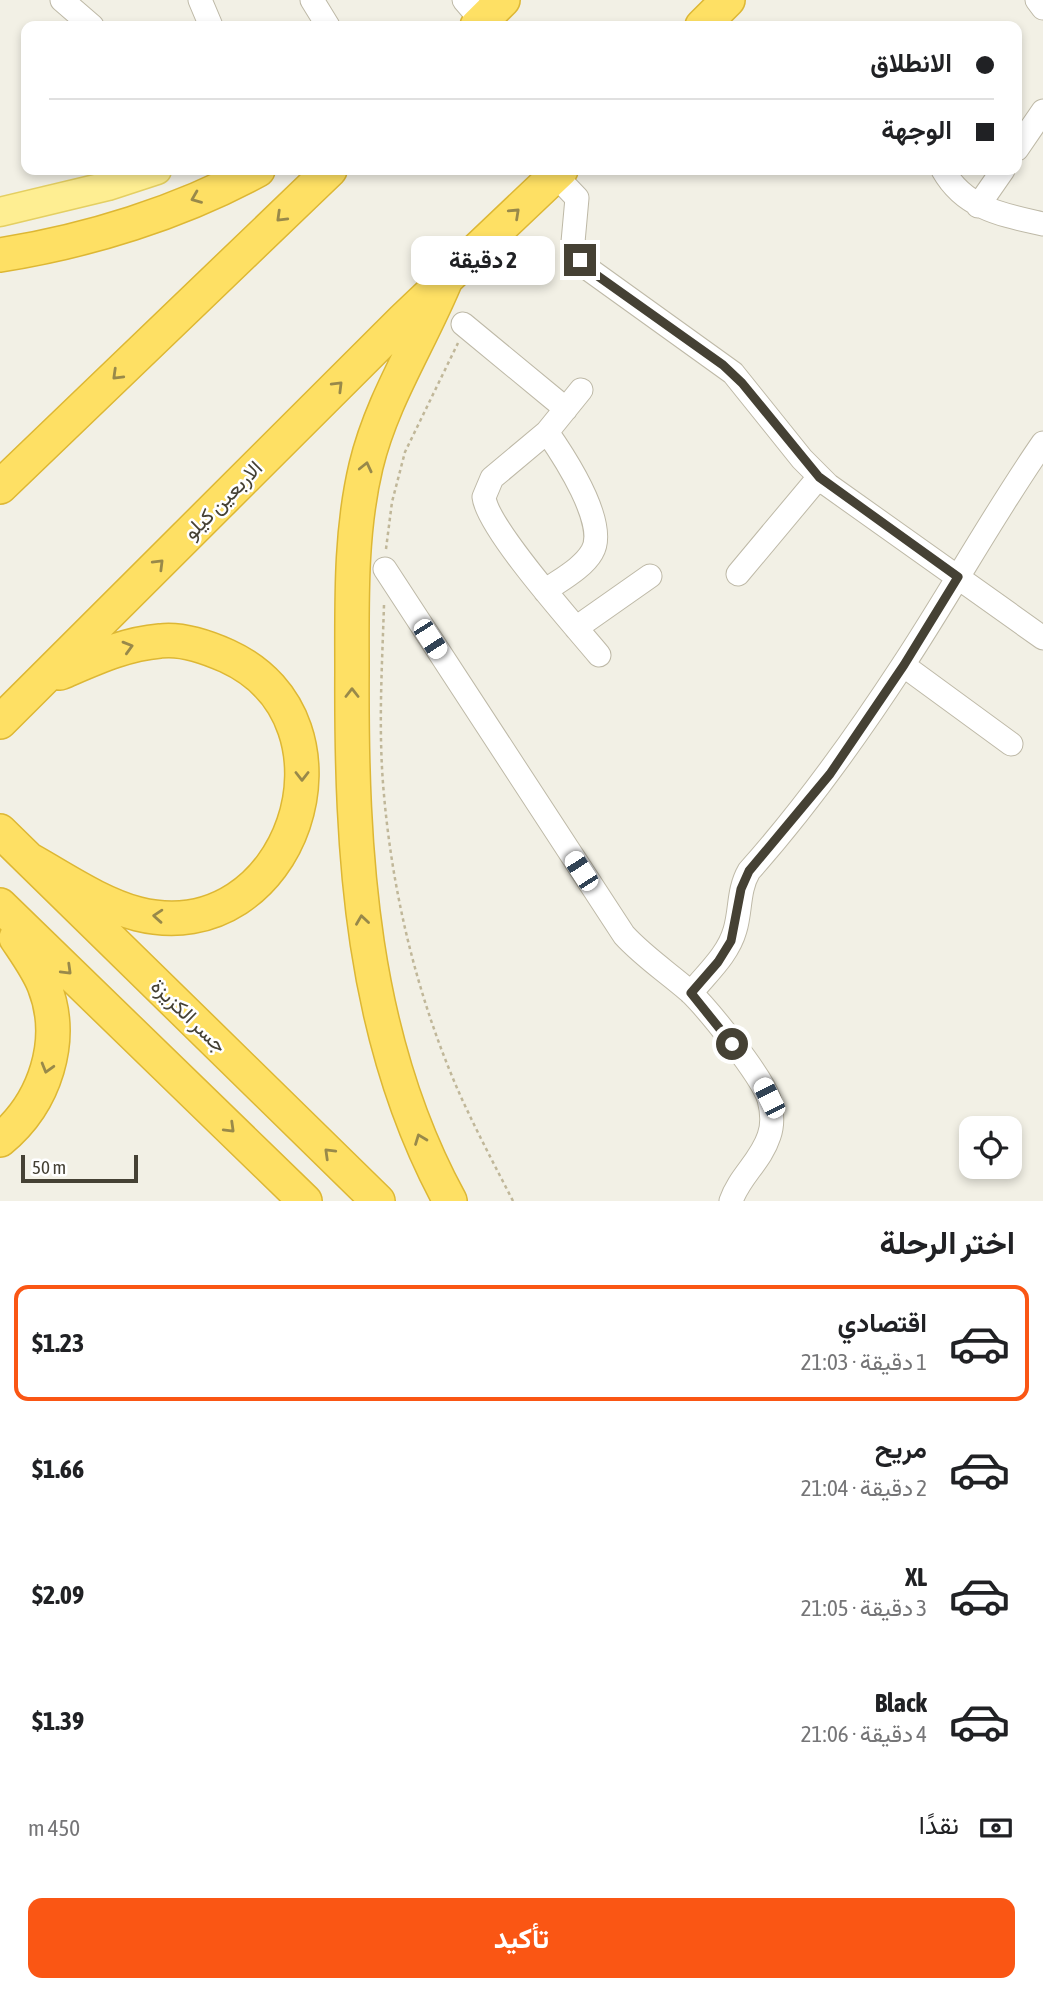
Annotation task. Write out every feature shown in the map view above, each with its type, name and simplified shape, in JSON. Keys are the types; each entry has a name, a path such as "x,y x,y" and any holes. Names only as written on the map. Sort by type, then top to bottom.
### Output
{"highway":[{"path":"0,255 64,243 111,229 199,198 247,175"},
{"path":"0,487 325,175"},
{"name":"الاربعين كيلو","path":"0,722 447,277 555,175"},
{"path":"447,277 380,419 361,487 353,557 352,754 359,898 377,1002 407,1104 426,1153 450,1201"},
{"path":"30,860 93,895 140,914 165,917 209,911 228,904 265,876 295,823 303,784 302,760 297,738 278,699 262,680 221,653 184,642 163,640 142,643 100,656 42,681"},
{"name":"جسر الكزيزة","path":"0,831 378,1201"},
{"path":"0,905 304,1201"},
{"path":"0,916 32,961 44,985 51,1009 53,1043 48,1067 31,1107 19,1125 0,1140"}],"main road":[{"path":"0,212 108,186 142,175"},
{"path":"0,200 40,202"}],"street":[{"path":"62,0 85,14"},
{"path":"200,0 209,21"},
{"path":"312,0 325,21"},
{"path":"1022,142 1043,111"},
{"path":"560,175 577,198 573,242 587,268 733,373 819,477 1043,638"},
{"path":"947,175 962,195 978,206 1043,224"},
{"path":"978,206 1000,175"},
{"path":"464,324 566,409"},
{"path":"581,390 547,432 492,478 484,497 490,516 545,591 599,655"},
{"path":"545,591 585,560 596,544 596,532 589,506 567,461 547,432"},
{"path":"691,993 718,962 731,941 741,889 749,871 830,774 904,665 1043,443"},
{"path":"738,574 819,477"},
{"path":"385,569 624,934 635,947 691,993 760,1081 769,1098 772,1117 770,1135 762,1152 735,1190 731,1201"},
{"path":"576,628 650,576"},
{"path":"904,665 1011,744"}],"path":[{"path":"464,324 457,347 405,452 392,502 385,569 381,744 390,847 410,949 441,1048 461,1096 513,1201"}],"route":[{"path":"580,260 595,274 733,373 802,459 828,485 958,577 904,665 830,774 744,880 731,941 718,962 691,993 732,1044"}]}
